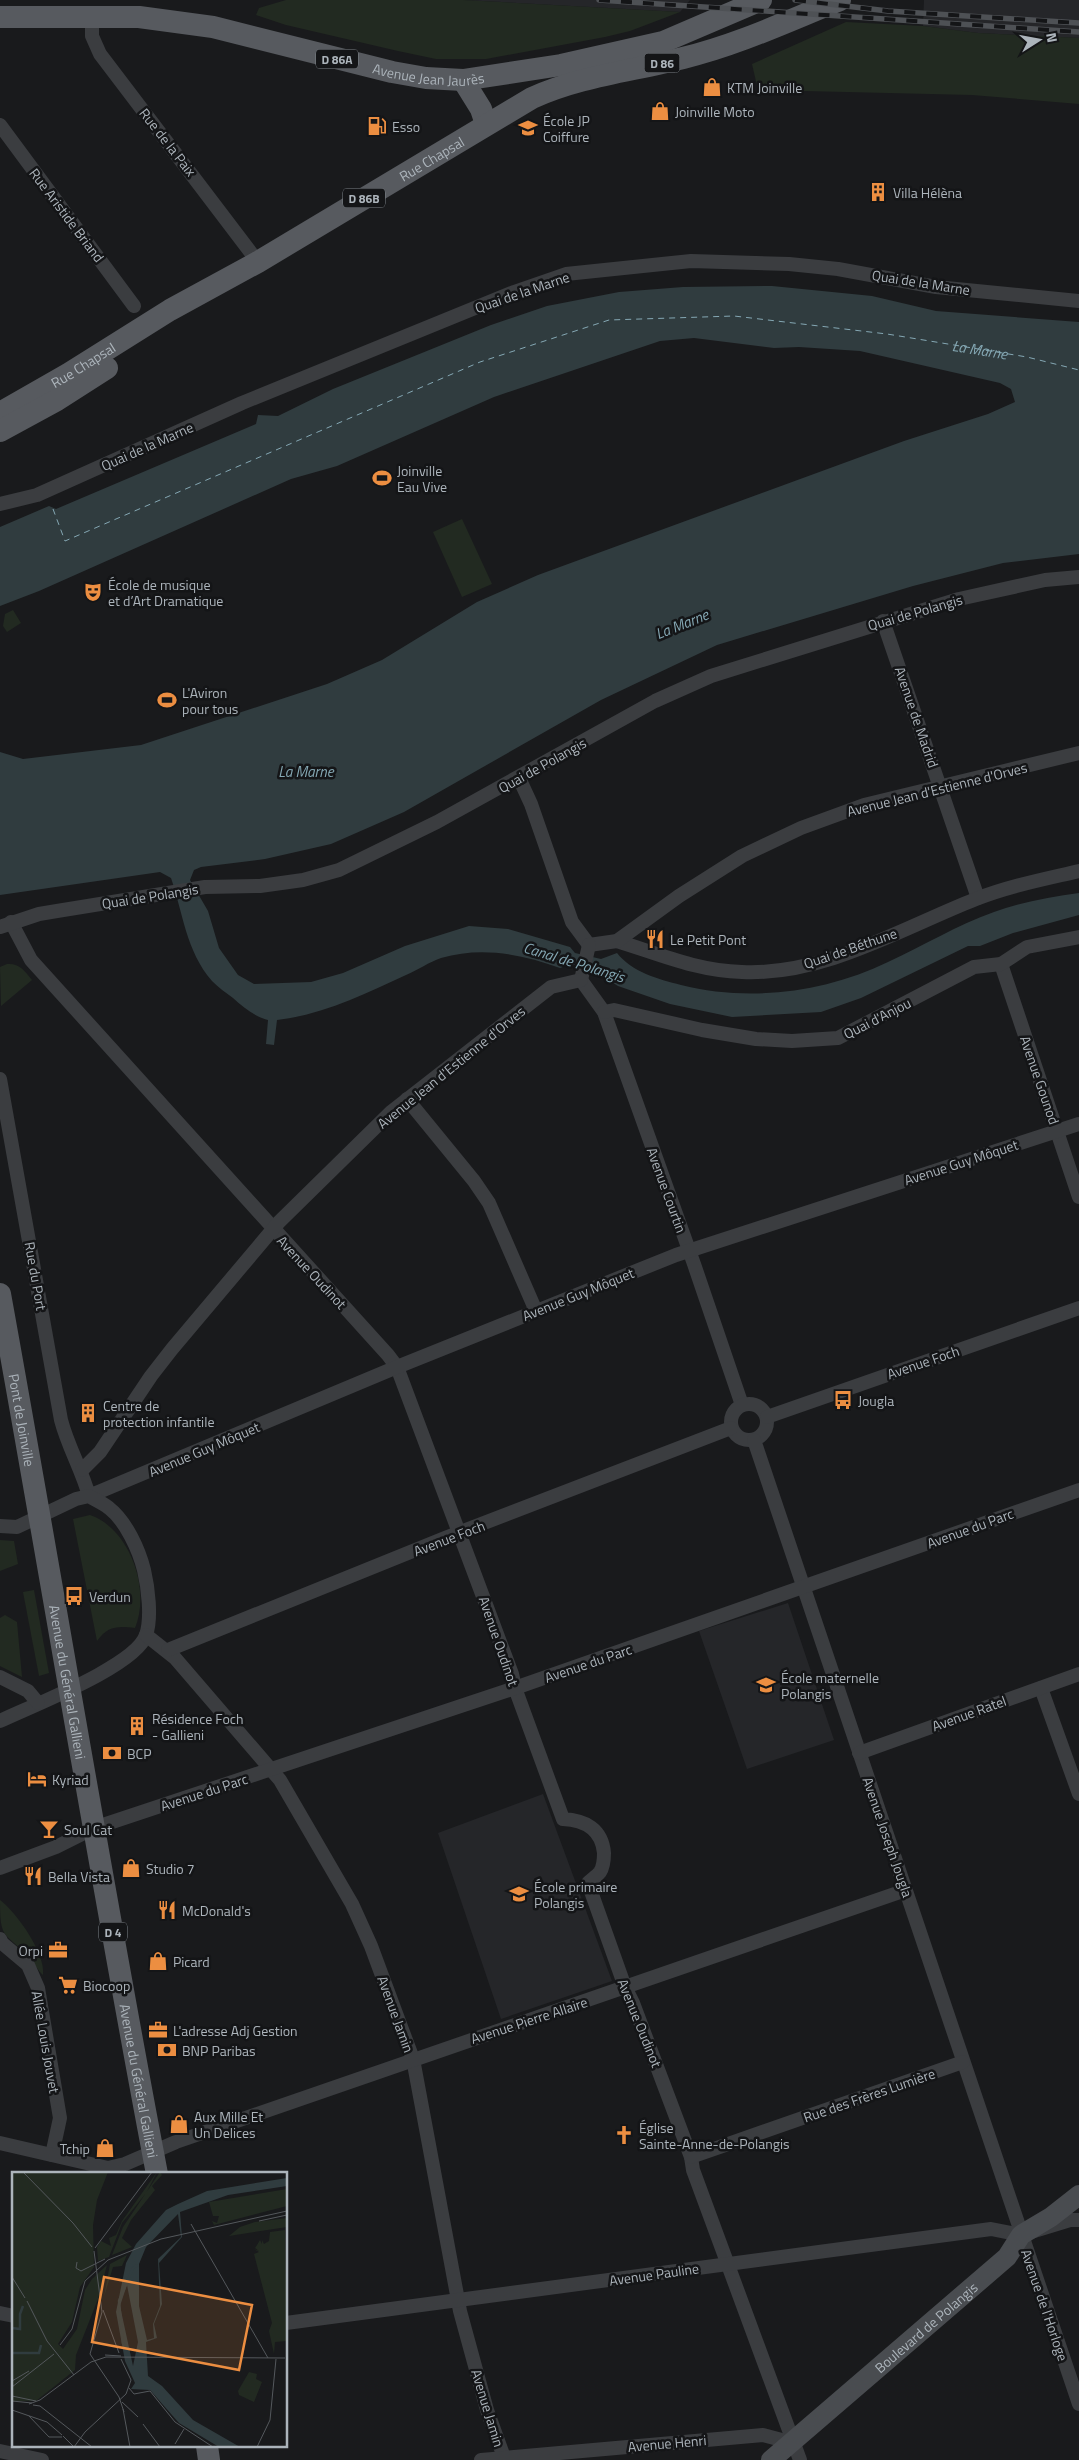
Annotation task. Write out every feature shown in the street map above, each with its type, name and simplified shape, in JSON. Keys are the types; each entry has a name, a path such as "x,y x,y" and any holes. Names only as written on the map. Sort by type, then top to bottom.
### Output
{"main road":[{"name":"Avenue Jean Jaurès","path":"0,17 139,17 213,27 392,72 426,78 463,80 560,65 664,42 761,0"},
{"name":"Rue Chapsal","path":"0,413 68,374 170,310 250,267 519,104 550,90 594,77 683,58 737,42 840,0"},
{"path":"463,80 481,109 486,124"},
{"path":"0,431 57,400 187,317 250,267"},
{"name":"Pont de Joinville","path":"0,1294 35,1485"},
{"name":"Avenue du Général Gallieni","path":"35,1485 69,1690 155,2163"}],"street":[{"name":"Rue de la Paix","path":"92,17 92,36 100,54 250,267"},
{"name":"Rue Aristide Briand","path":"0,125 134,306"},
{"name":"Quai de la Marne","path":"0,504 37,495 242,403 514,292 566,274 691,261 790,264 838,269 936,287 1079,301"},
{"name":"Quai de Polangis","path":"6,925 39,914 206,887 260,886 303,880 339,870 390,847 519,778 655,701 711,676 883,621 959,599 1045,580 1079,577"},
{"name":"Avenue de Madrid","path":"883,621 978,898"},
{"name":"Avenue Jean d'Estienne d'Orves","path":"589,945 617,941 679,896 742,856 801,828 864,805 1079,753"},
{"path":"519,778 531,804 572,922 589,945 581,980"},
{"name":"Quai de Béthune","path":"617,941 688,965 742,972 781,970 819,962 844,953 978,898 1079,871"},
{"name":"Avenue Oudinot","path":"6,925 31,960 397,1367 512,1674 515,1688 563,1819 578,1820 592,1827 603,1842 604,1859 600,1871 588,1883 625,1987 633,2002 691,2157 796,2452"},
{"name":"Quai d'Anjou","path":"604,1012 614,1010 702,1030 756,1039 792,1041 838,1038 974,967 1001,964 1028,948 1079,938"},
{"name":"Avenue Gounod","path":"1001,964 1079,1197"},
{"name":"Avenue Jean d'Estienne d'Orves","path":"82,1470 100,1452 167,1356 272,1229 407,1098 551,987 581,980"},
{"name":"Avenue Courtin","path":"581,980 604,1012 742,1405"},
{"name":"Rue du Port","path":"0,1079 61,1420 70,1450 82,1470 89,1496"},
{"path":"407,1098 474,1181 489,1203 536,1311"},
{"name":"Avenue Guy Môquet","path":"0,1526 17,1527 76,1499 89,1496 397,1367 689,1250 1079,1124"},
{"name":"Avenue Foch","path":"767,1417 1079,1308"},
{"path":"750,1404 760,1407 767,1417 767,1426 764,1433 754,1440 745,1440 736,1436 731,1428 730,1419 734,1411 742,1405 750,1404"},
{"name":"Avenue Foch","path":"168,1650 460,1533 731,1428"},
{"name":"Avenue Joseph Jougla","path":"754,1440 806,1587 859,1753 1021,2234"},
{"name":"Avenue du Parc","path":"0,1868 56,1847 94,1828 515,1688 1079,1490"},
{"path":"0,1721 69,1690 122,1660 141,1644 146,1635 149,1604 147,1587 138,1553 128,1532 110,1508 89,1496"},
{"name":"Avenue Jamin","path":"146,1635 168,1650 271,1770 304,1820 352,1904 371,1946 413,2059 458,2300 487,2410 504,2459"},
{"name":"Avenue Ratel","path":"859,1753 1079,1674"},
{"path":"0,1677 28,1691 38,1703"},
{"path":"1041,1688 1079,1794"},
{"name":"Avenue Pierre Allaire","path":"0,2143 108,2168 125,2164 155,2163 176,2142 906,1890"},
{"name":"Allée Louis Jouvet","path":"1,1941 28,1965 38,1988 60,2118 52,2155"},
{"name":"Rue des Frères Lumière","path":"691,2157 963,2062"},
{"name":"Boulevard de Polangis","path":"771,2460 796,2452 1007,2257 1021,2234 1051,2217 1079,2195"},
{"path":"1021,2234 1070,2220 1079,2220"},
{"name":"Avenue Pauline","path":"288,2324 991,2229 1021,2234"},
{"name":"Avenue de l'Horloge","path":"1021,2234 1079,2404"},
{"name":"Avenue Henri","path":"481,2460 763,2434 796,2452"},
{"path":"0,2451 42,2460"}],"shaded area":[{"path":"286,0 463,0 680,12 630,31 605,37 486,59 436,59 286,25 256,15 259,8"},
{"path":"463,0 690,0 680,12"},
{"path":"924,0 1079,0 1079,38 978,33 923,26"},
{"path":"846,22 923,26 978,33 1079,38 1079,104 972,95 758,90 752,64"},
{"path":"462,519 492,584 462,597 433,532"},
{"path":"13,610 21,623 7,632 3,626 5,614"},
{"path":"7,964 18,966 32,980 1,1006 0,967"},
{"path":"90,1515 104,1522 116,1533 126,1547 134,1562 140,1596 139,1613 135,1628 113,1628 105,1632 97,1641 73,1519"},
{"path":"0,1540 14,1541 18,1564 0,1571"},
{"path":"34,1590 49,1673 39,1676 23,1592"},
{"name":"École maternelle Polangis","path":"788,1603 834,1740 747,1769 699,1631"},
{"path":"5,1615 17,1622 22,1677 0,1666 0,1618"},
{"name":"École primaire Polangis","path":"543,1794 612,1981 501,2019 438,1833"},
{"path":"0,1900 22,1924 35,1945 43,1966 43,1975 29,1957 5,1934 1,1922"}],"water":[{"name":"La Marne","path":"772,286 872,296 936,311 1079,322 1079,554 1003,563 913,586 717,645 601,700 404,812 331,844 265,859 201,867 194,870 190,880 208,911 219,948 238,975 254,984 311,982 343,973 405,946 469,926 508,929 570,947 575,953 601,959 617,953 623,960 638,970 681,985 733,993 760,993 786,992 812,987 864,973 967,923 1004,908 1079,893 1079,915 1013,933 980,946 968,946 861,998 821,1012 732,1017 670,1004 618,986 596,972 571,964 560,968 531,959 501,953 456,954 441,958 327,1009 277,1020 274,1045 266,1044 268,1020 258,1017 245,1008 214,983 203,969 186,931 171,878 160,872 0,895 0,752 23,759 141,745 327,684 382,660 477,602 538,575 904,441 988,414 1015,402 1011,389 1000,383 860,351 799,347 774,348 694,338 660,341 494,397 337,466 291,479 39,591 0,606 0,527 49,506 56,509 256,424 258,415 278,416 333,389 491,325 547,306 619,292 683,287"}],"ferry route":[{"path":"53,509 65,541 480,362 609,320 734,316 887,334 1027,357 1079,370"}],"railway":[{"path":"599,0 1079,32"},
{"path":"795,0 888,11 1079,23"}],"place":[{"name":"KTM Joinville","path":"712,87"},
{"name":"Joinville Moto","path":"660,111"},
{"name":"Esso","path":"377,126"},
{"name":"École JP Coiffure","path":"528,128"},
{"name":"Villa Hélèna","path":"878,192"},
{"name":"Joinville Eau Vive","path":"382,478"},
{"name":"École de musique et d’Art Dramatique","path":"93,592"},
{"name":"L'Aviron pour tous","path":"167,700"},
{"name":"Le Petit Pont","path":"655,939"},
{"name":"Jougla","path":"843,1400"},
{"name":"Centre de protection infantile","path":"88,1413"},
{"name":"Verdun","path":"74,1596"},
{"name":"École maternelle Polangis","path":"766,1685"},
{"name":"Résidence Foch - Gallieni","path":"137,1726"},
{"name":"BCP","path":"112,1753"},
{"name":"Kyriad","path":"37,1779"},
{"name":"Soul Cat","path":"49,1829"},
{"name":"Studio 7","path":"131,1868"},
{"name":"Bella Vista","path":"33,1876"},
{"name":"École primaire Polangis","path":"519,1894"},
{"name":"McDonald's","path":"167,1910"},
{"name":"Orpi","path":"58,1950"},
{"name":"Picard","path":"158,1961"},
{"name":"Biocoop","path":"68,1985"},
{"name":"L'adresse Adj Gestion","path":"158,2030"},
{"name":"BNP Paribas","path":"167,2050"},
{"name":"Aux Mille Et Un Delices","path":"179,2124"},
{"name":"Église Sainte-Anne-de-Polangis","path":"624,2135"},
{"name":"Tchip","path":"105,2148"}],"water label":[{"name":"Canal de Polangis","path":"574,962"}]}
